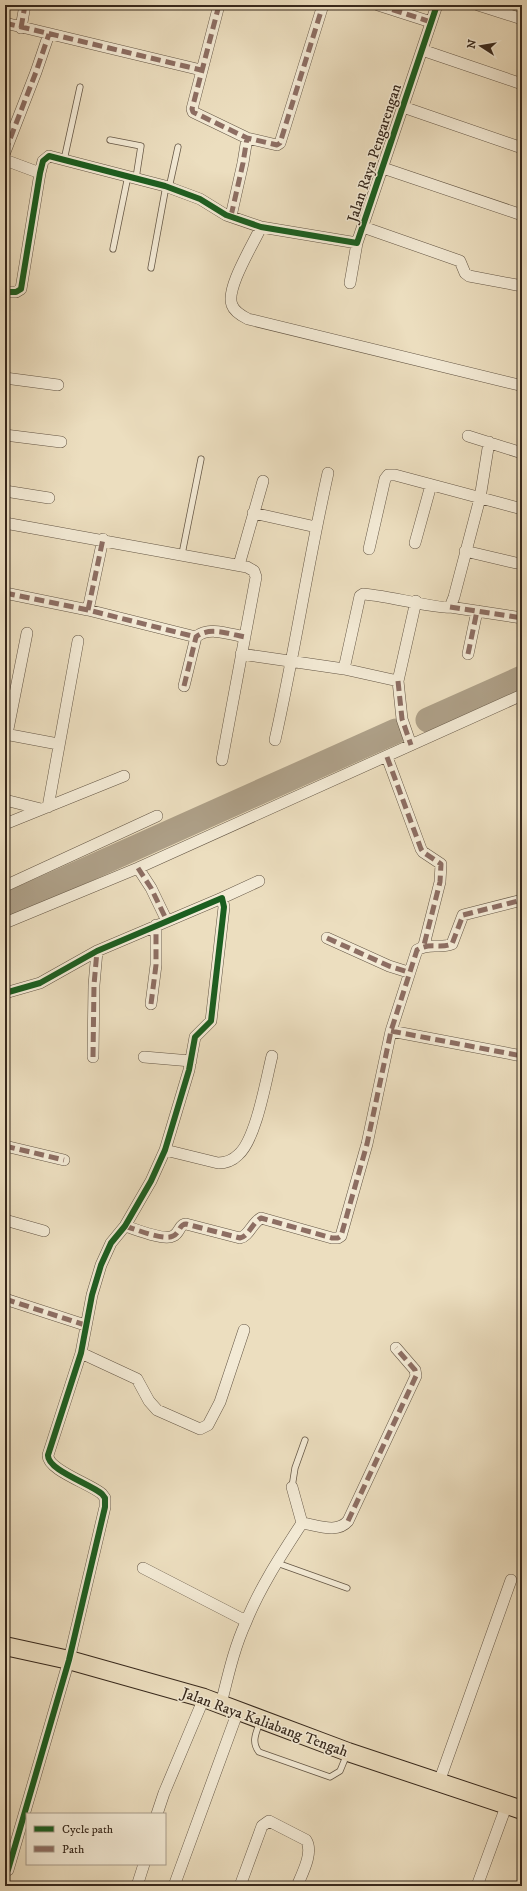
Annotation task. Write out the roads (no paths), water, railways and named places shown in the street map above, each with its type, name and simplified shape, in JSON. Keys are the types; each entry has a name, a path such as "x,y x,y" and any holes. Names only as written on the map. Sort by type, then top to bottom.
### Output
{"main road":[{"name":"Jalan Raya Kaliabang Tengah","path":"5,1646 69,1660 204,1698 348,1752 514,1807"}],"street":[{"path":"21,28 25,5"},
{"path":"219,5 192,109 194,112 247,138 275,145 280,143 323,5"},
{"path":"378,5 431,22"},
{"name":"Jalan Raya Pengarengan","path":"5,292 18,292 22,286 40,173 43,160 49,156 168,187 200,199 231,216 261,227 357,243 437,5"},
{"path":"478,5 522,19"},
{"path":"5,23 201,70"},
{"path":"5,152 49,34"},
{"path":"422,50 522,84"},
{"path":"403,107 522,148"},
{"path":"231,216 247,138"},
{"path":"5,160 40,173"},
{"path":"383,168 522,215"},
{"path":"261,227 231,292 232,305 238,313 248,319 519,384 522,383"},
{"path":"363,228 460,261 465,273 469,276 522,286"},
{"path":"350,283 357,243"},
{"path":"5,378 58,385"},
{"path":"5,436 60,442"},
{"path":"468,436 522,453"},
{"path":"450,607 480,498 490,442"},
{"path":"275,740 293,661 306,576 328,473"},
{"path":"369,549 385,479 388,476 395,475 522,509"},
{"path":"239,565 263,481"},
{"path":"416,543 431,485"},
{"path":"5,491 49,498"},
{"path":"253,513 316,527"},
{"path":"5,523 103,539 251,568 256,577 222,760"},
{"path":"88,610 103,539"},
{"path":"466,551 516,563"},
{"path":"5,594 88,610 196,637"},
{"path":"344,669 361,595 367,594 416,601 443,608 450,607 522,618"},
{"path":"409,740 402,719 398,681 416,601"},
{"path":"468,654 477,611"},
{"path":"184,686 196,637 202,632 210,630 244,636"},
{"path":"27,633 6,734 58,744"},
{"path":"44,808 78,641"},
{"path":"241,654 344,669 398,681"},
{"path":"5,923 138,868 387,757 409,740 522,695"},
{"path":"387,757 421,849 441,864 440,882 424,945"},
{"path":"5,824 124,776"},
{"path":"5,800 44,808"},
{"path":"5,886 158,816"},
{"path":"138,868 151,888 167,921"},
{"path":"5,993 40,983 97,951 222,898 259,880"},
{"path":"8,1870 69,1660 105,1507 105,1498 97,1490 56,1468 48,1459 81,1353 85,1325 101,1265 111,1243 125,1226 151,1181 165,1150 191,1061 195,1037 211,1021 224,907 222,898"},
{"path":"125,1226 159,1236 170,1237 176,1234 182,1225 186,1224 240,1238 244,1237 256,1221 261,1218 332,1238 338,1238 341,1236 367,1144 391,1031 408,972 417,950 424,945 448,946 452,944 463,915 522,900"},
{"path":"151,1004 156,964 156,925"},
{"path":"327,938 389,966 408,972"},
{"path":"93,1057 94,985 97,951"},
{"path":"391,1031 522,1056"},
{"path":"144,1056 191,1061"},
{"path":"165,1150 218,1163 225,1162 239,1155 252,1134 272,1056"},
{"path":"5,1146 64,1160"},
{"path":"5,1220 44,1231"},
{"path":"5,1298 85,1325"},
{"path":"81,1353 137,1379 149,1401 158,1410 200,1429 208,1425 220,1402 244,1330"},
{"path":"302,1523 333,1529 345,1525 350,1518 383,1444 416,1376 415,1370 396,1348"},
{"path":"221,1704 234,1654 246,1621 277,1563 302,1523 292,1487"},
{"path":"143,1568 246,1621"},
{"path":"439,1782 511,1580"},
{"path":"157,1813 164,1792 204,1698"},
{"path":"174,1886 238,1711"},
{"path":"477,1886 514,1807"},
{"path":"240,1886 262,1826 269,1821 306,1840 309,1844 309,1852 297,1886"},
{"path":"137,1886 144,1865"}],"lane":[{"path":"64,160 80,87"},
{"path":"110,140 141,146 113,249"},
{"path":"151,268 178,147"},
{"path":"182,554 200,459"},
{"path":"292,1487 295,1468 305,1440"},
{"path":"277,1563 347,1588"},
{"path":"261,1719 254,1741 255,1747 259,1752 330,1777 340,1771 348,1752"}],"waterway":[{"path":"428,720 522,678"},
{"path":"5,906 396,731"}]}
